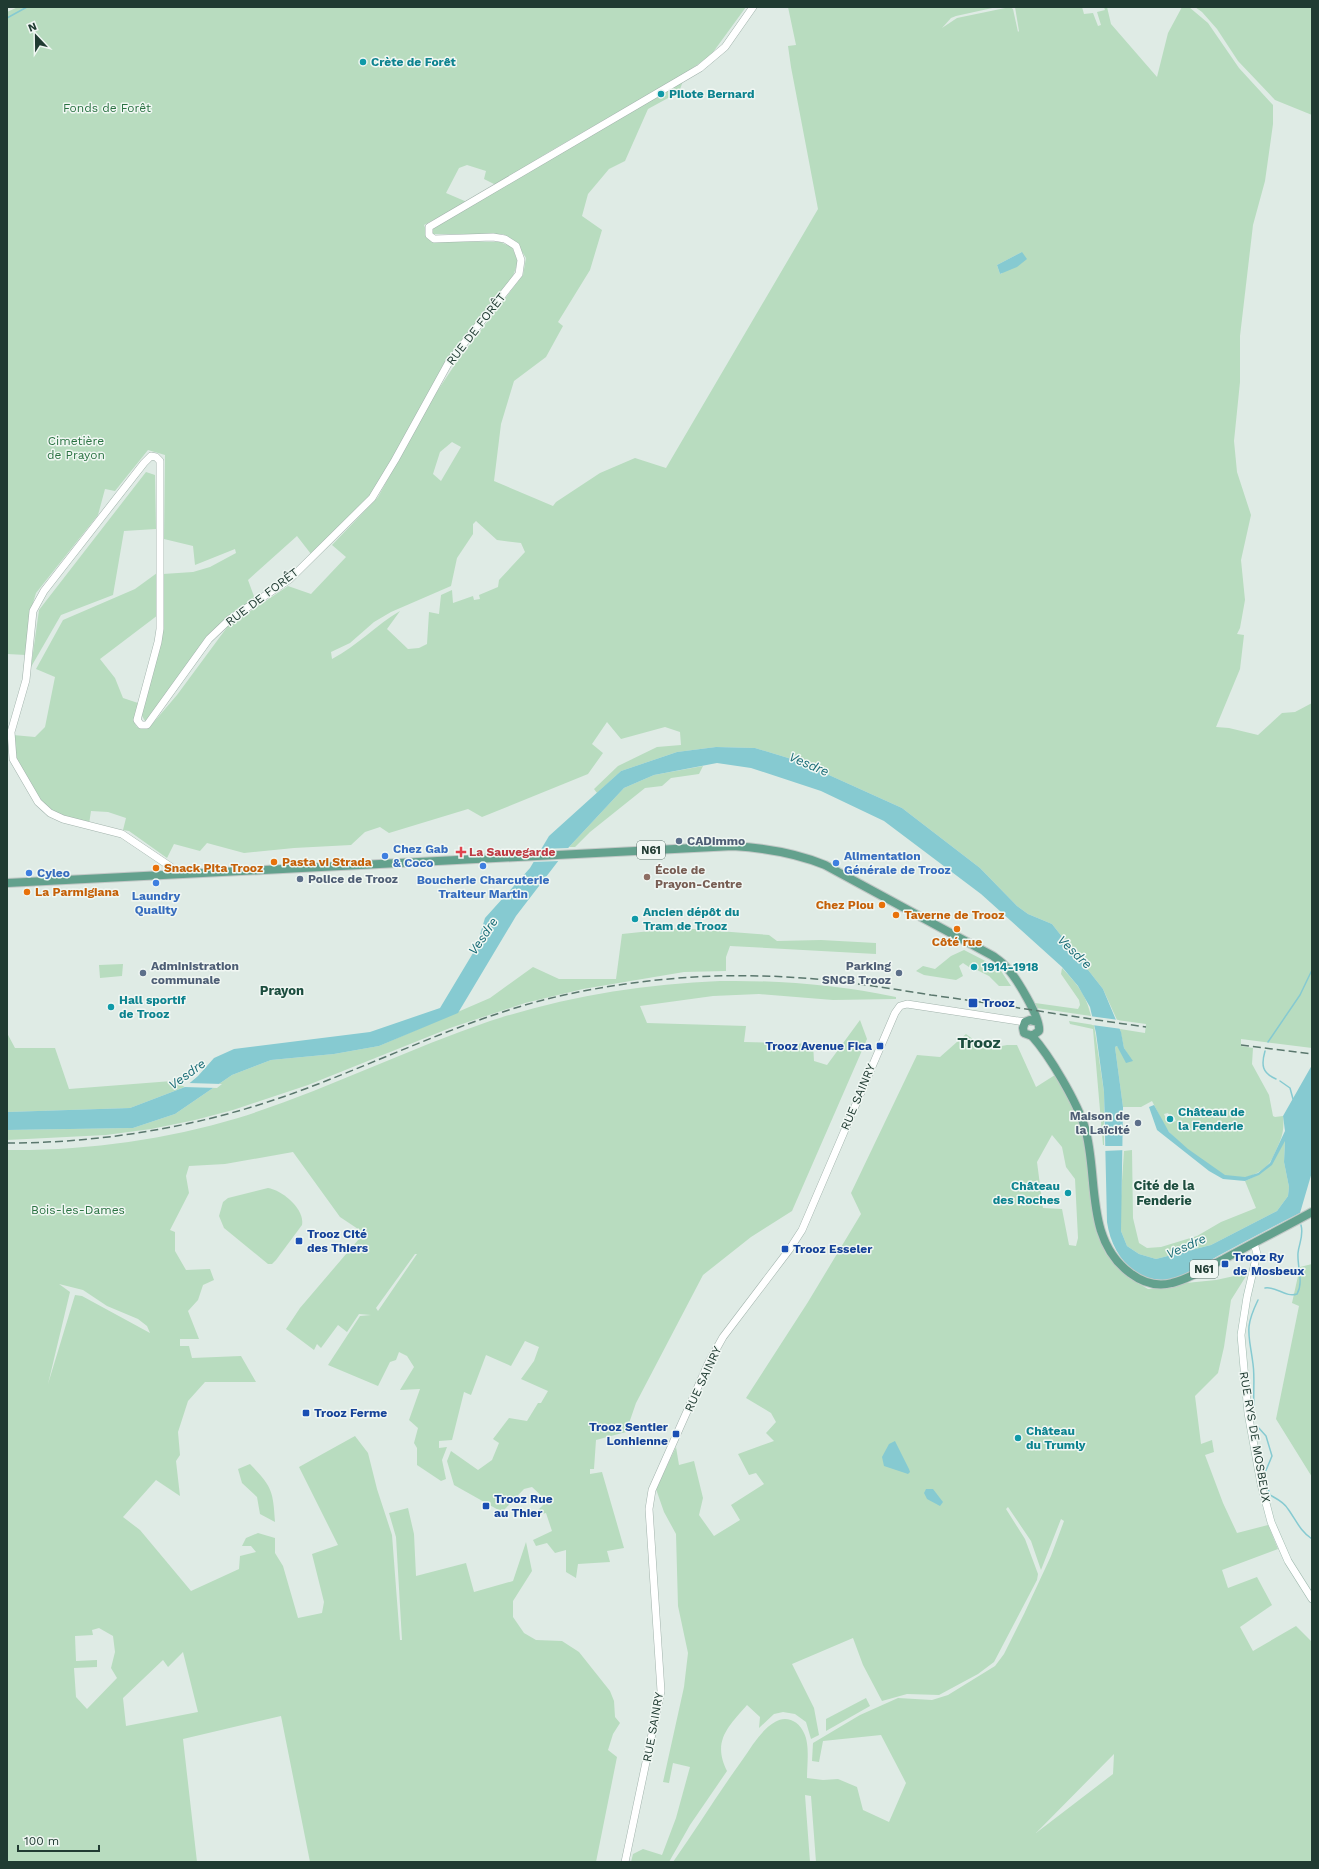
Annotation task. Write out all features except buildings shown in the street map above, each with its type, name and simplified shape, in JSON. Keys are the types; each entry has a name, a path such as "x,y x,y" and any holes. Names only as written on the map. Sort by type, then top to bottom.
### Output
{"main road":[{"name":"N61","path":"7,883 725,846 750,847 778,851 809,858 858,883 1002,963 1019,984 1034,1012 1036,1022 1039,1027 1031,1034"},
{"name":"N61","path":"858,883 911,916 1000,966 1012,980 1026,1005 1028,1015 1023,1028 1031,1034 1078,1099 1089,1126 1095,1150 1105,1242 1117,1262 1134,1277 1143,1282 1162,1285 1179,1281 1312,1212"},
{"path":"1026,1022 1033,1020 1036,1022"}],"street":[{"name":"RUE DE FORÊT","path":"174,874 171,867 122,834 63,819 50,813 38,802 13,758 10,732 26,680 33,611 44,590 144,463 151,456 156,457 160,467 160,629 137,720 141,725 147,725 209,639 230,618 290,579 372,498 392,467 449,362 519,274 521,260 516,246 505,239 493,237 434,239 428,235 428,227 700,68 725,47 753,7"},
{"name":"RUE SAINRY","path":"625,1862 660,1691 649,1509 652,1490 709,1362 723,1337 789,1250 802,1230 895,1013 900,1006 908,1004 1026,1022"},
{"name":"RUE SAINRY","path":"996,1018 1031,1034"},
{"name":"RUE RYS DE MOSBEUX","path":"1254,1243 1257,1254 1246,1297 1241,1336 1248,1413 1261,1484 1271,1522 1288,1562 1312,1599"}],"green space":[{"path":"18,7 746,7 711,55 687,72 547,153 496,185 484,179 486,171 467,165 459,168 446,193 467,202 424,225 431,241 500,242 512,247 518,262 513,276 447,362 374,492 311,554 297,536 248,580 255,599 231,614 210,635 150,720 145,721 142,716 142,706 160,646 164,625 163,574 193,572 210,567 236,553 235,549 195,565 193,546 164,539 165,455 148,450 115,491 105,489 98,515 36,593 29,616 26,655 7,654 7,12"},
{"path":"788,7 997,7 956,16 951,18 942,28 957,18 1010,7 1013,9 1018,32 1015,7 1082,7 1084,14 1093,13 1098,26 1101,25 1097,12 1105,10 1104,7 1107,7 1111,24 1157,77 1168,33 1182,7 1189,7 1208,23 1239,68 1273,105 1273,124 1265,181 1253,225 1240,336 1240,382 1234,441 1237,472 1251,515 1241,560 1245,600 1240,628 1237,634 1244,635 1240,669 1216,727 1229,728 1258,735 1282,713 1295,712 1312,703 1312,1048 1241,1039 1241,1046 1253,1048 1252,1064 1269,1095 1273,1116 1283,1116 1283,1133 1273,1157 1264,1168 1252,1175 1238,1178 1231,1177 1224,1175 1203,1162 1167,1130 1152,1101 1141,1107 1123,1107 1115,1047 1117,1046 1132,1061 1124,1048 1120,1029 1145,1033 1146,1024 1117,1020 1103,989 1052,924 1028,914 1017,906 980,868 902,808 798,761 755,748 716,747 677,752 621,771 597,793 594,789 618,766 657,747 681,745 680,732 665,727 621,739 607,722 592,744 603,753 588,774 482,817 468,809 389,833 380,827 365,832 351,845 294,848 244,853 207,843 200,851 174,844 167,858 129,831 123,830 126,818 108,812 91,811 89,824 65,817 51,810 40,799 17,759 13,735 35,737 45,727 55,677 36,669 63,620 135,589 157,573 158,615 100,659 115,678 123,698 138,703 135,724 137,727 146,729 177,695 228,626 288,586 311,594 346,557 332,545 378,497 430,402 458,360 523,275 526,258 516,242 503,234 432,234 431,229 683,81 679,92 648,109 625,161 609,169 588,194 582,216 602,230 590,270 558,322 563,326 546,357 514,381 501,424 494,481 553,506 556,502 600,473 635,458 666,468 818,209 788,46 796,45","holes":["1022,252 1001,274 997,265","452,442 461,447 441,481 433,474 440,452","476,521 497,540 521,543 525,552 499,580 498,587 479,595 480,599 474,600 473,596 453,603 452,590 441,595 439,614 429,612 427,644 419,648 408,649 387,629 400,611 350,648 332,659 331,652 350,643 374,622 391,612 451,586 457,558 473,534 473,524","1168,1113 1170,1117 1173,1115 1176,1121 1170,1123 1167,1121 1164,1114"]},
{"path":"1195,7 1312,7 1312,115 1275,100 1238,61 1217,29 1202,12"},
{"path":"146,472 155,475 156,529 124,531 113,595 61,615 31,667 39,610"},
{"path":"703,766 699,774 671,778 662,786 645,788 590,832 575,847 569,847 624,788 654,775"},
{"path":"679,928 769,935 777,941 821,940 876,943 876,954 730,946 726,957 726,971 684,972 583,989 525,1003 450,1028 308,1085 233,1110 151,1129 106,1135 7,1140 7,1130 133,1128 175,1114 232,1075 271,1060 334,1054 379,1046 490,998 533,967 559,979 616,979 622,934"},
{"path":"964,950 999,968 1011,986 999,986 989,976 977,970 975,971 963,963 959,966 963,976 956,980 924,975 916,971 923,966 935,969 951,956"},
{"path":"123,964 122,976 100,978 99,965"},
{"path":"1062,968 1084,995 1091,1016 1036,1008 1035,1003 1078,1009 1080,1005 1079,1000 1061,974"},
{"name":"Bois-les-Dames","path":"720,981 786,982 852,989 896,997 896,999 833,1000 759,994 713,996 640,1006 647,1023 746,1026 744,1042 813,1044 814,1061 827,1065 860,1020 867,1039 792,1211 751,1237 703,1275 636,1403 626,1432 596,1440 594,1469 590,1469 590,1474 602,1472 624,1548 607,1551 610,1562 578,1564 576,1578 566,1572 566,1550 555,1553 547,1543 536,1546 533,1540 552,1531 546,1513 537,1515 536,1512 547,1501 532,1487 524,1489 502,1512 454,1485 447,1461 451,1451 478,1470 492,1460 499,1443 493,1439 509,1418 527,1421 538,1403 541,1403 548,1391 521,1379 534,1361 539,1347 525,1341 511,1366 486,1355 471,1395 464,1392 452,1440 439,1441 439,1448 447,1447 442,1460 446,1479 441,1481 417,1465 417,1448 414,1443 418,1428 409,1420 420,1389 400,1390 414,1367 407,1356 399,1352 396,1360 390,1362 378,1386 328,1365 360,1316 371,1315 359,1314 347,1332 338,1325 321,1348 317,1344 314,1350 286,1329 300,1308 364,1233 340,1217 293,1152 225,1164 189,1166 186,1176 189,1193 170,1230 175,1232 175,1251 186,1270 210,1269 214,1280 203,1285 198,1300 188,1311 199,1339 180,1339 180,1346 189,1346 192,1358 241,1356 256,1382 205,1382 188,1401 178,1432 180,1455 176,1461 180,1496 156,1480 123,1517 140,1530 191,1591 239,1569 240,1556 256,1552 251,1546 242,1546 246,1538 258,1533 275,1538 275,1553 283,1566 298,1618 322,1613 324,1602 312,1554 338,1545 299,1467 355,1436 368,1453 377,1489 392,1535 400,1640 402,1640 396,1537 389,1513 408,1508 414,1534 416,1576 466,1563 474,1592 513,1581 526,1542 532,1571 513,1601 513,1617 524,1633 536,1640 562,1641 579,1652 610,1691 614,1701 615,1717 620,1723 613,1734 608,1750 617,1757 596,1862 310,1862 281,1716 183,1739 197,1862 7,1862 7,1150 65,1149 124,1143 210,1126 302,1096 458,1032 490,1021 546,1005 604,993 662,985","holes":["415,1254 417,1254 378,1311 376,1308","59,1284 83,1290 107,1306 138,1319 147,1326 150,1333 82,1296 75,1295 48,1384 70,1292","99,1628 113,1636 115,1652 111,1668 117,1678 87,1709 76,1697 74,1668 97,1667 97,1660 76,1661 75,1636 93,1635 92,1630","183,1652 198,1712 126,1726 123,1698 163,1660 168,1667"]},
{"path":"1069,1021 1094,1025 1104,1092 1104,1145 1093,1029 1070,1024"},
{"path":"7,1033 15,1048 55,1048 69,1089 172,1081 185,1087 130,1108 7,1112"},
{"path":"966,1034 986,1049 1007,1045 1017,1045 1036,1087 1055,1075 1077,1115 1088,1148 1096,1231 1106,1254 1128,1277 1148,1289 1216,1280 1248,1273 1231,1300 1224,1347 1218,1373 1195,1396 1201,1444 1212,1440 1214,1452 1205,1455 1223,1503 1237,1533 1268,1525 1278,1549 1222,1570 1228,1588 1257,1577 1272,1605 1240,1627 1253,1651 1296,1626 1312,1642 1312,1862 816,1862 811,1796 805,1795 810,1862 673,1862 757,1739 770,1725 783,1719 796,1722 804,1733 808,1749 807,1778 823,1780 838,1779 857,1787 863,1810 889,1822 906,1783 881,1735 823,1741 819,1762 812,1761 813,1743 860,1715 898,1698 932,1700 948,1695 995,1666 1004,1654 1024,1614 1051,1556 1064,1521 1061,1519 1041,1570 1031,1541 1008,1507 1006,1509 1025,1539 1038,1574 1037,1580 994,1662 978,1674 939,1695 907,1694 882,1701 863,1665 853,1638 792,1664 814,1708 819,1735 811,1739 806,1722 795,1714 783,1712 774,1714 759,1728 760,1717 747,1705 724,1735 721,1751 727,1771 690,1825 669,1862 631,1862 633,1854 643,1849 662,1855 676,1818 690,1767 673,1763 669,1783 663,1782 684,1687 688,1653 678,1606 676,1534 664,1512 656,1489 676,1447 679,1465 694,1461 703,1498 699,1515 714,1536 740,1520 731,1505 764,1484 756,1473 749,1475 738,1454 774,1441 766,1433 776,1422 771,1413 746,1398 808,1302 861,1214 851,1193 917,1055 940,1057","holes":["1052,1135 1062,1147 1066,1167 1075,1179 1078,1238 1076,1246 1069,1245 1062,1209 1043,1208 1037,1162","1114,1754 1113,1774 1036,1833"]},
{"path":"1285,1140 1284,1162 1289,1187 1288,1196 1277,1211 1211,1245 1156,1259 1139,1254 1127,1246 1121,1231 1121,1196 1124,1151 1132,1150 1133,1218 1139,1243 1147,1248 1161,1247 1197,1236 1221,1222 1256,1208 1245,1181 1260,1173 1270,1165"},
{"path":"268,1188 280,1192 286,1196 296,1207 302,1219 302,1225 272,1264 268,1264 224,1228 219,1216 223,1202 228,1198"},
{"path":"1312,1264 1312,1477 1276,1419 1299,1306 1292,1303 1300,1267"},
{"path":"250,1464 263,1478 270,1490 275,1522 260,1514 257,1497 242,1483 238,1469"},
{"path":"866,1698 870,1706 826,1731 826,1719"}],"water":[{"path":"1022,252 1027,259 1017,267 1000,274 997,265"},
{"name":"Vesdre","path":"716,747 755,748 798,761 902,808 980,868 1017,906 1028,914 1052,924 1103,989 1121,1032 1124,1048 1133,1061 1126,1063 1117,1046 1115,1047 1123,1107 1121,1231 1127,1246 1139,1254 1156,1259 1211,1245 1277,1211 1288,1196 1289,1187 1284,1162 1285,1141 1272,1165 1259,1175 1245,1181 1223,1179 1209,1171 1157,1130 1149,1107 1154,1105 1169,1132 1188,1149 1225,1175 1245,1177 1258,1173 1270,1163 1285,1131 1283,1116 1312,1065 1312,1172 1300,1213 1176,1278 1163,1280 1152,1279 1141,1275 1132,1269 1124,1262 1118,1253 1109,1233 1107,1222 1104,1092 1096,1033 1090,1007 1078,986 1062,967 981,894 884,821 821,791 751,768 717,763 654,775 624,788 569,847 516,916 458,1013 379,1046 334,1054 271,1060 232,1075 175,1114 133,1128 7,1130 7,1112 130,1108 185,1087 198,1076 214,1058 234,1049 370,1032 440,1008 476,948 485,918 530,868 549,836 621,771 677,752"},
{"path":"895,1441 909,1469 910,1472 908,1474 884,1466 882,1457 889,1444"},
{"path":"926,1489 933,1489 943,1502 940,1506 927,1499 924,1493"}],"pier":[{"path":"569,848 560,861 532,862 540,849"},
{"path":"1089,1016 1119,1020 1122,1029 1092,1025"},
{"path":"188,1083 222,1084 217,1088 184,1087"},
{"path":"1103,1146 1126,1146 1126,1150 1103,1151"}],"waterway":[{"path":"7,18 27,7"},
{"path":"1268,1042 1300,995 1312,970"},
{"path":"1265,1051 1263,1060 1265,1071 1271,1077 1276,1079"},
{"path":"1280,1081 1290,1088 1293,1099"},
{"path":"1265,1288 1293,1295 1297,1294 1300,1284 1298,1253 1302,1236 1301,1225"},
{"path":"1254,1408 1254,1369 1249,1338 1249,1325 1258,1300"},
{"path":"1257,1426 1266,1436 1272,1456 1264,1475 1270,1495 1284,1504 1301,1529 1312,1539"}],"railway":[{"path":"7,1143 80,1140 117,1136 225,1115 294,1093 461,1027 529,1004 588,990 638,982 687,977 783,977 847,982 1146,1027"},
{"path":"1241,1045 1312,1054"}],"place":[{"name":"Crète de Forêt","path":"363,62"},
{"name":"Pilote Bernard","path":"661,94"},
{"name":"CADimmo","path":"679,841"},
{"name":"La Sauvegarde","path":"461,852"},
{"name":"Chez Gab & Coco","path":"385,856"},
{"name":"Pasta vi Strada","path":"274,862"},
{"name":"Alimentation Générale de Trooz","path":"836,863"},
{"name":"Boucherie Charcuterie Traiteur Martin","path":"483,866"},
{"name":"Snack Pita Trooz","path":"156,868"},
{"name":"Cyleo","path":"29,873"},
{"name":"École de Prayon-Centre","path":"647,877"},
{"name":"Police de Trooz","path":"300,879"},
{"name":"Laundry Quality","path":"156,883"},
{"name":"La Parmigiana","path":"27,892"},
{"name":"Chez Piou","path":"882,905"},
{"name":"Taverne de Trooz","path":"896,915"},
{"name":"Ancien dépôt du Tram de Trooz","path":"635,919"},
{"name":"Côté rue","path":"957,929"},
{"name":"1914-1918","path":"974,967"},
{"name":"Administration communale","path":"143,973"},
{"name":"Parking SNCB Trooz","path":"899,973"},
{"name":"Trooz","path":"973,1003"},
{"name":"Hall sportif de Trooz","path":"111,1007"},
{"name":"Trooz Avenue Fica","path":"880,1046"},
{"name":"Château de la Fenderie","path":"1170,1119"},
{"name":"Maison de la Laïcité","path":"1138,1123"},
{"name":"Château des Roches","path":"1068,1193"},
{"name":"Trooz Cité des Thiers","path":"299,1241"},
{"name":"Trooz Esseler","path":"785,1249"},
{"name":"Trooz Ry de Mosbeux","path":"1225,1264"},
{"name":"Trooz Ferme","path":"306,1413"},
{"name":"Trooz Sentier Lonhienne","path":"676,1434"},
{"name":"Château du Trumly","path":"1018,1438"},
{"name":"Trooz Rue au Thier","path":"486,1506"}],"district":[{"name":"Prayon","path":"282,990"},
{"name":"Trooz","path":"979,1042"},
{"name":"Cité de la Fenderie","path":"1164,1192"}],"park label":[{"name":"Fonds de Forêt","path":"107,108"},
{"name":"Cimetière de Prayon","path":"76,448"}]}
